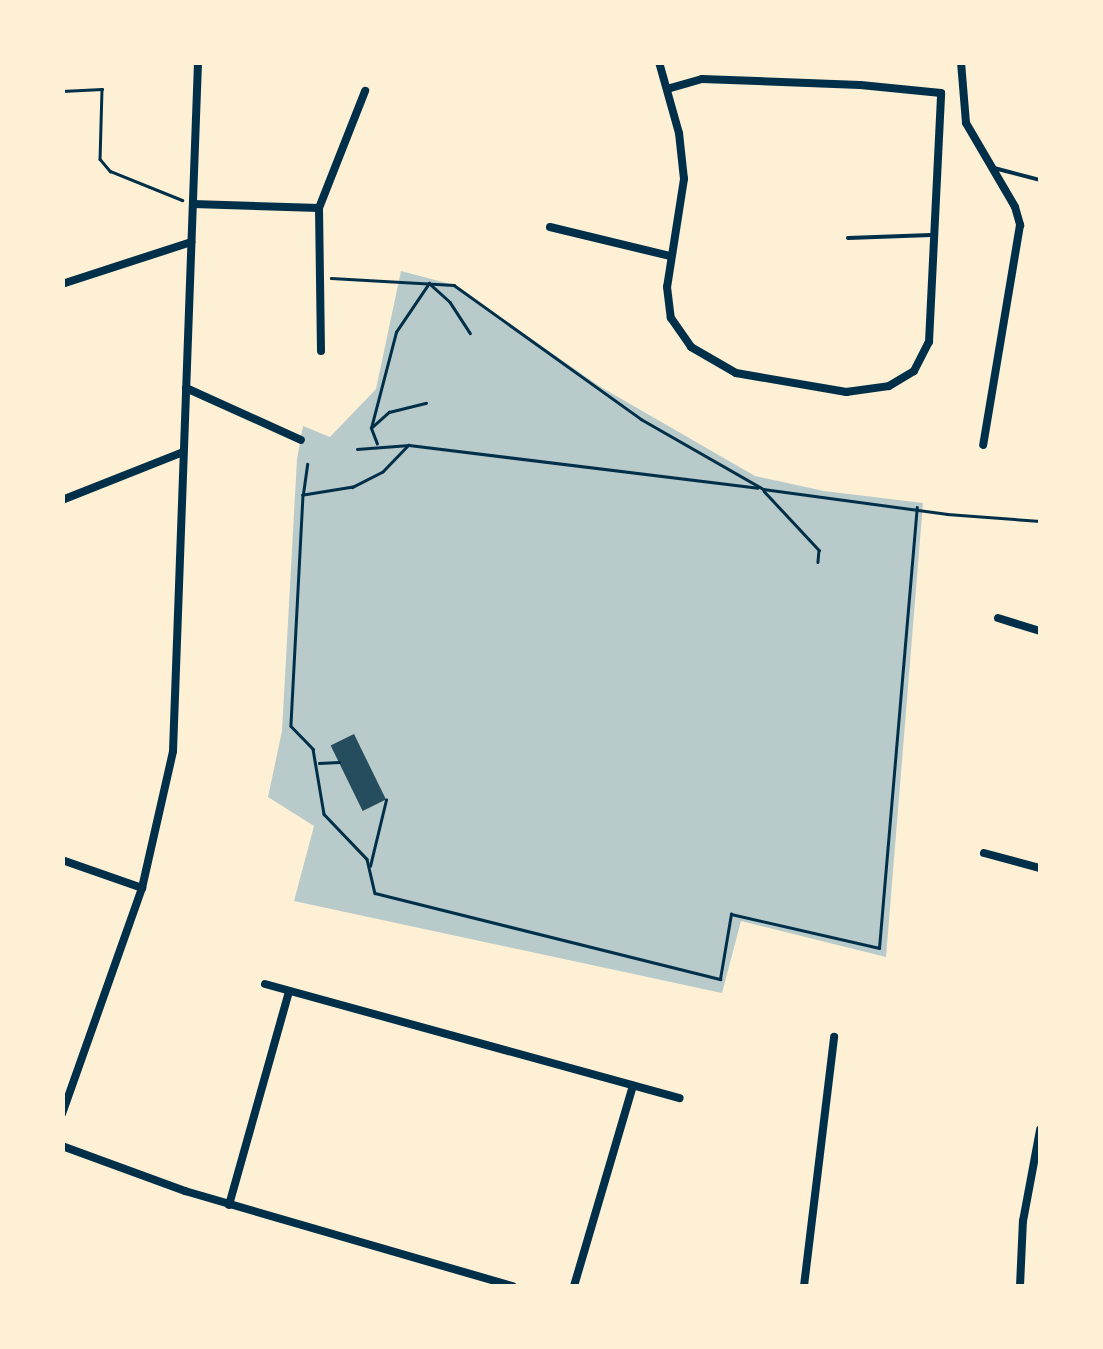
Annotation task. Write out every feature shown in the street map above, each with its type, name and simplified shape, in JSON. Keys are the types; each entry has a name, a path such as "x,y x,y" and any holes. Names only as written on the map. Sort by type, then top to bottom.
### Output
{"street":[{"path":"62,1114 142,888 173,751 198,62"},
{"path":"658,62 679,133 684,179 666,287 671,318 691,346 736,373 846,392 888,386 914,370 929,342 941,94 718,79 667,89"},
{"path":"962,62 966,122 1016,207 1020,225 983,446"},
{"path":"322,351 319,208 365,92"},
{"path":"192,204 319,208"},
{"path":"550,228 670,256"},
{"path":"62,284 191,242"},
{"path":"186,388 301,440"},
{"path":"62,500 183,452"},
{"path":"998,618 1040,631"},
{"path":"984,852 1040,868"},
{"path":"62,860 142,888"},
{"path":"265,984 680,1098"},
{"path":"228,1205 290,992"},
{"path":"804,1286 834,1038"},
{"path":"574,1286 632,1085"},
{"path":"1020,1286 1023,1220 1040,1130"},
{"path":"62,1146 228,1205 513,1286"}],"lane":[{"path":"994,168 1040,180"},
{"path":"848,238 936,235"}],"path":[{"path":"62,90 102,88 98,148 100,159 110,171 192,204"},
{"path":"320,278 454,285 641,419 763,488 818,550 818,562"},
{"path":"429,283 450,302 470,333"},
{"path":"378,445 372,428 396,332 429,283"},
{"path":"372,428 390,412 426,403"},
{"path":"302,495 352,487 383,472 409,445"},
{"path":"357,449 409,445 1040,521"},
{"path":"307,464 302,495 291,726 312,749 318,763 324,814 367,859 375,894 720,979 731,914 879,948 918,508"},
{"path":"318,763 339,762"},
{"path":"369,867 386,800"}],"shaded area":[{"path":"401,271 454,285 599,386 755,476 824,491 923,503 886,957 741,921 722,993 294,901 314,826 268,797 282,731 297,459 303,426 330,437 376,389"}],"building":[{"path":"354,734 386,800 363,811 331,745"}]}
